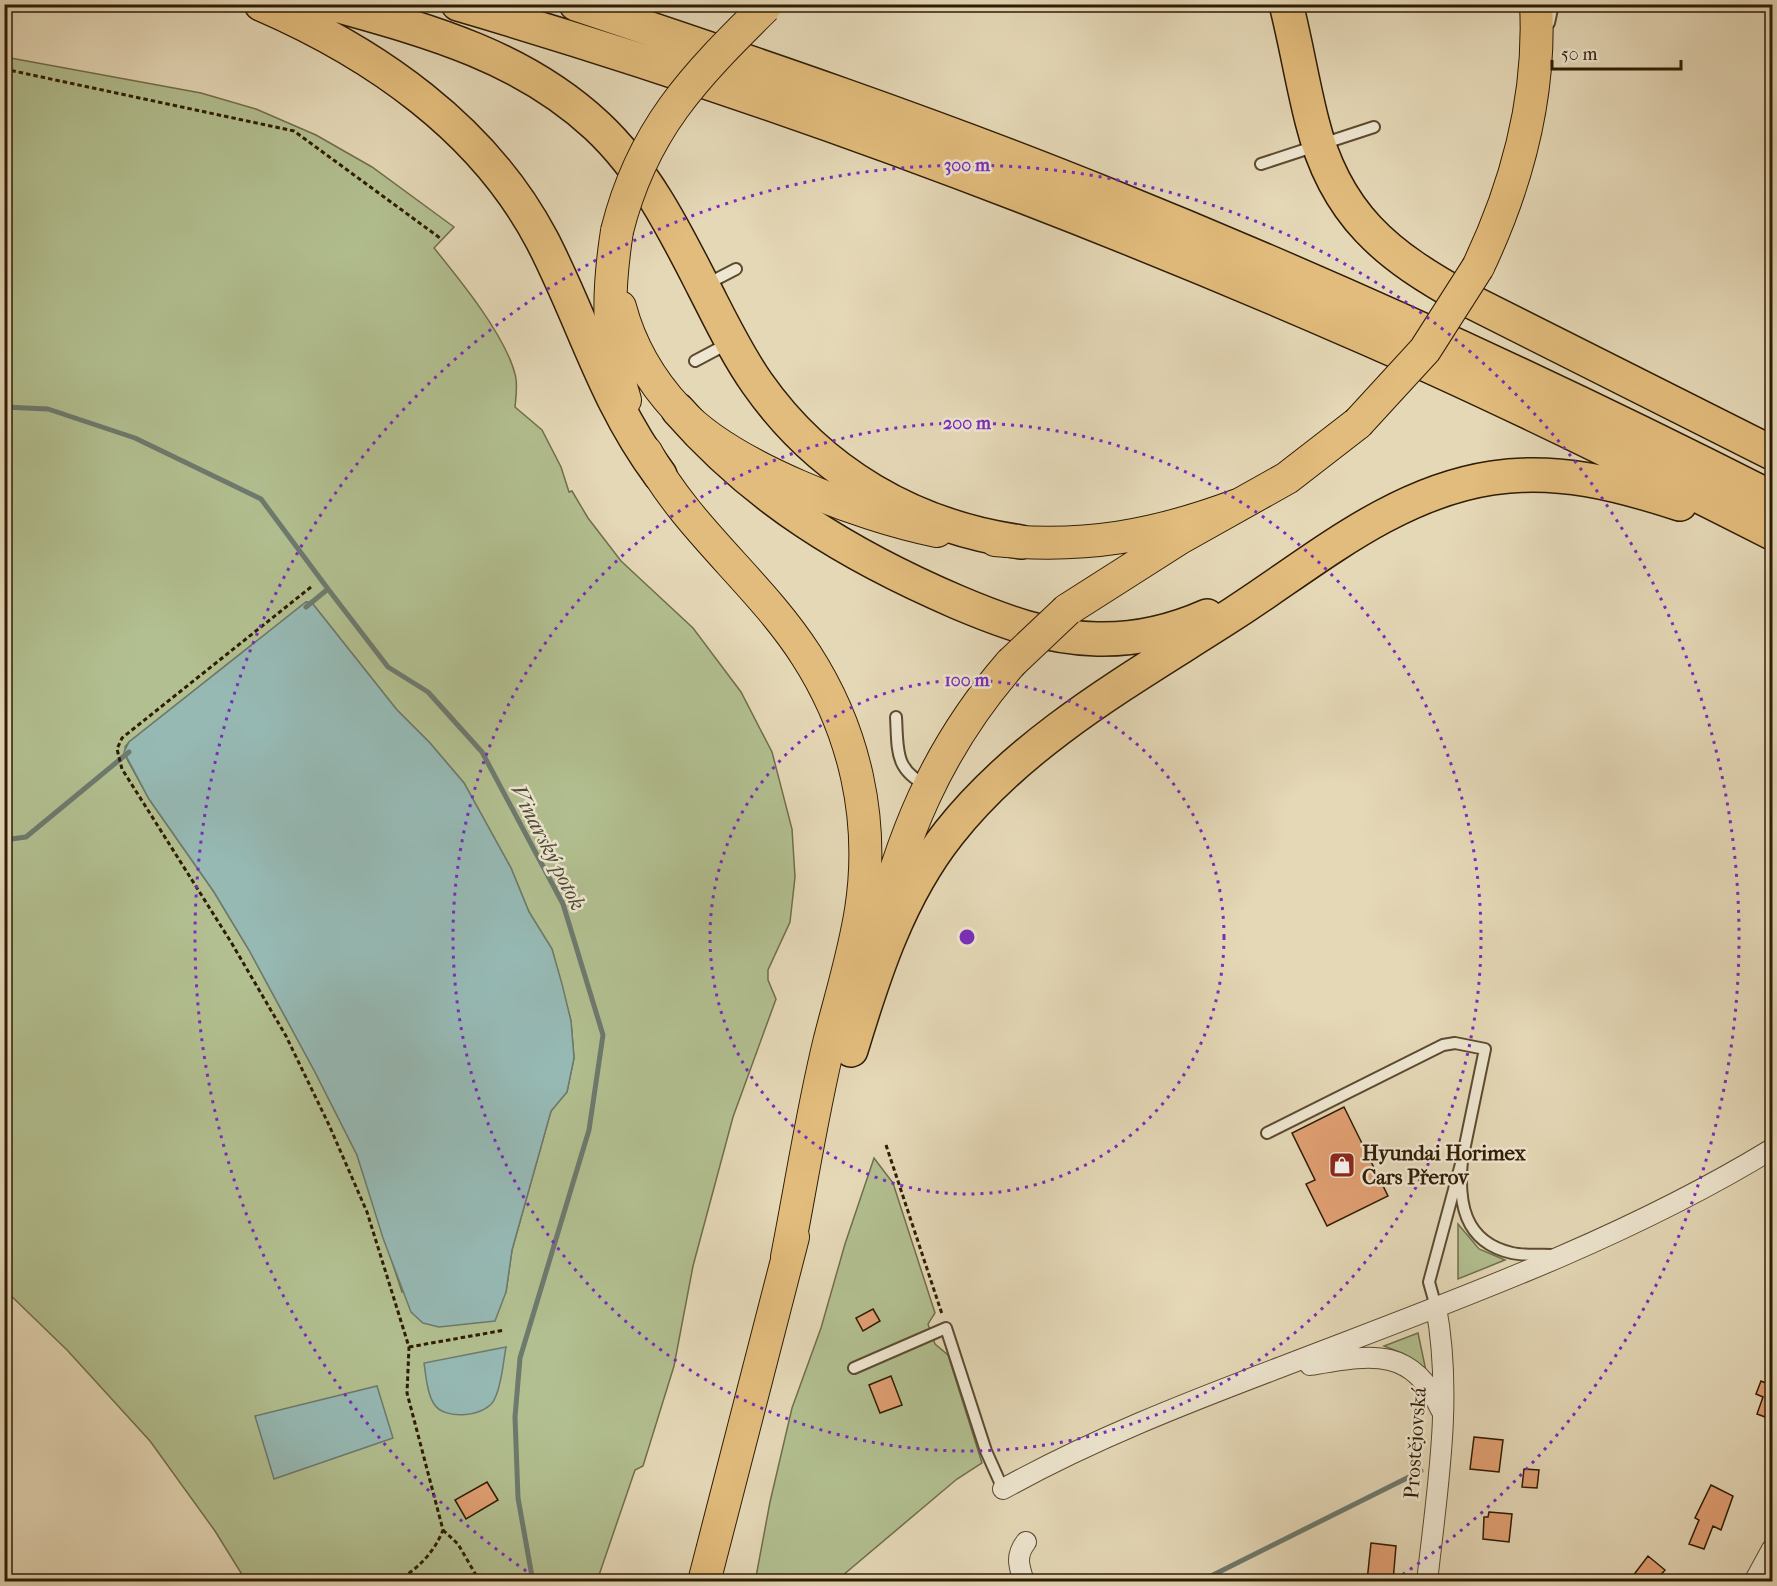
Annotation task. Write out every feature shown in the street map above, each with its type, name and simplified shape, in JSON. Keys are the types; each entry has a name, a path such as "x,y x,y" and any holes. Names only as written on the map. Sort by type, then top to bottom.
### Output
{"highway":[{"path":"261,4 334,40 391,76 446,120 488,161 517,199 542,241 609,393 641,450 660,476"},
{"path":"332,4 463,43 516,68 558,94 598,127 636,170 673,229 756,382 787,421 831,463 856,481 917,515 976,534 1021,542"},
{"path":"458,4 783,109 1086,220 1350,331 1610,451 1773,533"},
{"path":"576,4 796,78 1101,192 1378,308 1620,421 1773,498"},
{"path":"1286,4 1319,145 1331,176 1358,218 1374,237 1405,264 1468,300 1773,453"},
{"path":"678,410 743,476 816,531 936,593 1010,622 1045,633 1097,639 1123,638 1170,629 1220,611 1301,567 1411,502 1464,484 1513,476 1556,475 1602,481 1773,533"},
{"path":"851,1050 875,975 901,909 931,858 972,807 1021,760 1075,717 1301,567"}],"main road":[{"path":"704,1581 787,1257 851,1050 892,879 928,786 968,717 1011,663 1067,610 1312,461 1358,423 1425,350 1478,267 1500,218 1516,169 1533,81 1536,4"},
{"path":"767,5 702,72 663,121 632,180 617,231 609,314 613,359 636,431 660,476 686,510 777,615 806,656 841,724 858,777 862,799 866,867 861,912 829,1045 787,1257"},
{"path":"617,231 615,272 624,322 640,359 678,410 714,440 738,454 843,504 921,528 1021,542 1068,544 1129,538 1172,528 1238,505"}],"street":[{"path":"1003,1489 1119,1432 1437,1307 1560,1255 1692,1195 1773,1149"},
{"name":"Prostějovská","path":"1426,1581 1443,1414 1442,1347 1437,1307"},
{"path":"1269,1372 1358,1357 1386,1357 1410,1368 1424,1381 1443,1414"},
{"path":"1024,1581 1018,1561 1021,1549 1026,1542"},
{"path":"1754,1581 1773,1549"}],"lane":[{"path":"1533,81 1553,4"},
{"path":"1261,165 1374,127"},
{"path":"703,286 736,269"},
{"path":"695,361 732,341"},
{"path":"1679,405 1773,444"},
{"path":"896,717 898,752 903,768 914,779 928,786"},
{"path":"1267,1133 1443,1046 1455,1043 1485,1049 1462,1160 1429,1282 1437,1307"},
{"path":"1462,1160 1460,1185 1462,1210 1473,1229 1494,1246 1512,1253 1560,1255"},
{"path":"854,1368 946,1328 986,1451 1003,1489"}],"path":[{"path":"4,69 294,131 440,238"},
{"path":"311,587 122,738 117,749 122,769 231,942 286,1036 330,1125 366,1212 409,1347 407,1394 443,1530 458,1544 480,1581"},
{"path":"886,1145 946,1328"},
{"path":"409,1347 505,1330"},
{"path":"394,1581 415,1568 429,1555 443,1530"}],"green space":[{"path":"5,57 201,93 256,109 316,135 372,167 454,227 434,248 480,308 502,342 516,378 515,407 542,430 561,467 569,492 572,491 588,518 621,561 693,628 741,692 772,752 792,829 795,877 790,922 768,970 768,980 776,999 733,1117 693,1266 674,1366 643,1466 635,1470 597,1581 246,1581 215,1531 150,1441 67,1350 5,1290","holes":["306,602 312,603 397,710 430,743 464,783 511,868 529,912 552,949 571,1021 574,1058 567,1092 551,1111 512,1250 506,1292 402,1292 357,1155 315,1072 249,950 214,892 149,799 127,759 125,747 129,742"]},
{"path":"874,1158 893,1183 935,1313 928,1324 935,1344 948,1355 982,1463 957,1479 836,1581 755,1582 770,1502 792,1408 821,1328 845,1244"},
{"path":"1458,1224 1479,1249 1505,1260 1458,1279"},
{"path":"1418,1333 1426,1371 1404,1354 1384,1346"}],"water":[{"path":"306,602 312,603 397,710 430,743 464,783 511,868 529,912 552,949 562,984 571,1021 574,1058 567,1092 551,1111 512,1250 506,1292 495,1321 439,1327 423,1323 411,1312 383,1238 357,1155 315,1072 249,950 214,892 149,799 124,752 129,742"},
{"path":"506,1347 499,1386 491,1404 475,1413 456,1415 439,1409 434,1404 428,1390 424,1363"},
{"path":"377,1386 393,1438 274,1479 255,1416"}],"building":[{"path":"1344,1107 1388,1196 1327,1226 1306,1184 1315,1180 1292,1133"},
{"path":"873,1309 880,1321 863,1331 856,1318"},
{"path":"1773,1375 1773,1420 1757,1414 1763,1397 1756,1394 1761,1381 1768,1384"},
{"path":"891,1376 902,1405 880,1413 869,1385"},
{"path":"1474,1437 1503,1440 1499,1472 1470,1469"},
{"path":"1524,1469 1539,1470 1537,1488 1522,1487"},
{"path":"487,1482 498,1500 466,1519 455,1500"},
{"path":"1711,1485 1733,1496 1721,1530 1713,1526 1704,1549 1689,1544 1699,1520 1695,1518"},
{"path":"1489,1512 1512,1514 1509,1542 1483,1539 1484,1517 1488,1517"},
{"path":"1371,1543 1396,1546 1393,1581 1367,1581"},
{"path":"1648,1556 1665,1570 1655,1581 1629,1581"}],"waterway":[{"path":"4,407 48,409 135,438 261,499 328,589"},
{"name":"Vinarský potok","path":"306,607 328,589 388,667 428,692 482,752 563,904 603,1035 589,1130 520,1358 515,1417 518,1498 533,1582"},
{"name":"Vinarský potok","path":"4,840 26,837 129,752"},
{"path":"1199,1582 1421,1471"}],"place":[{"name":"Hyundai Horimex Cars Přerov","path":"1342,1165"}]}
